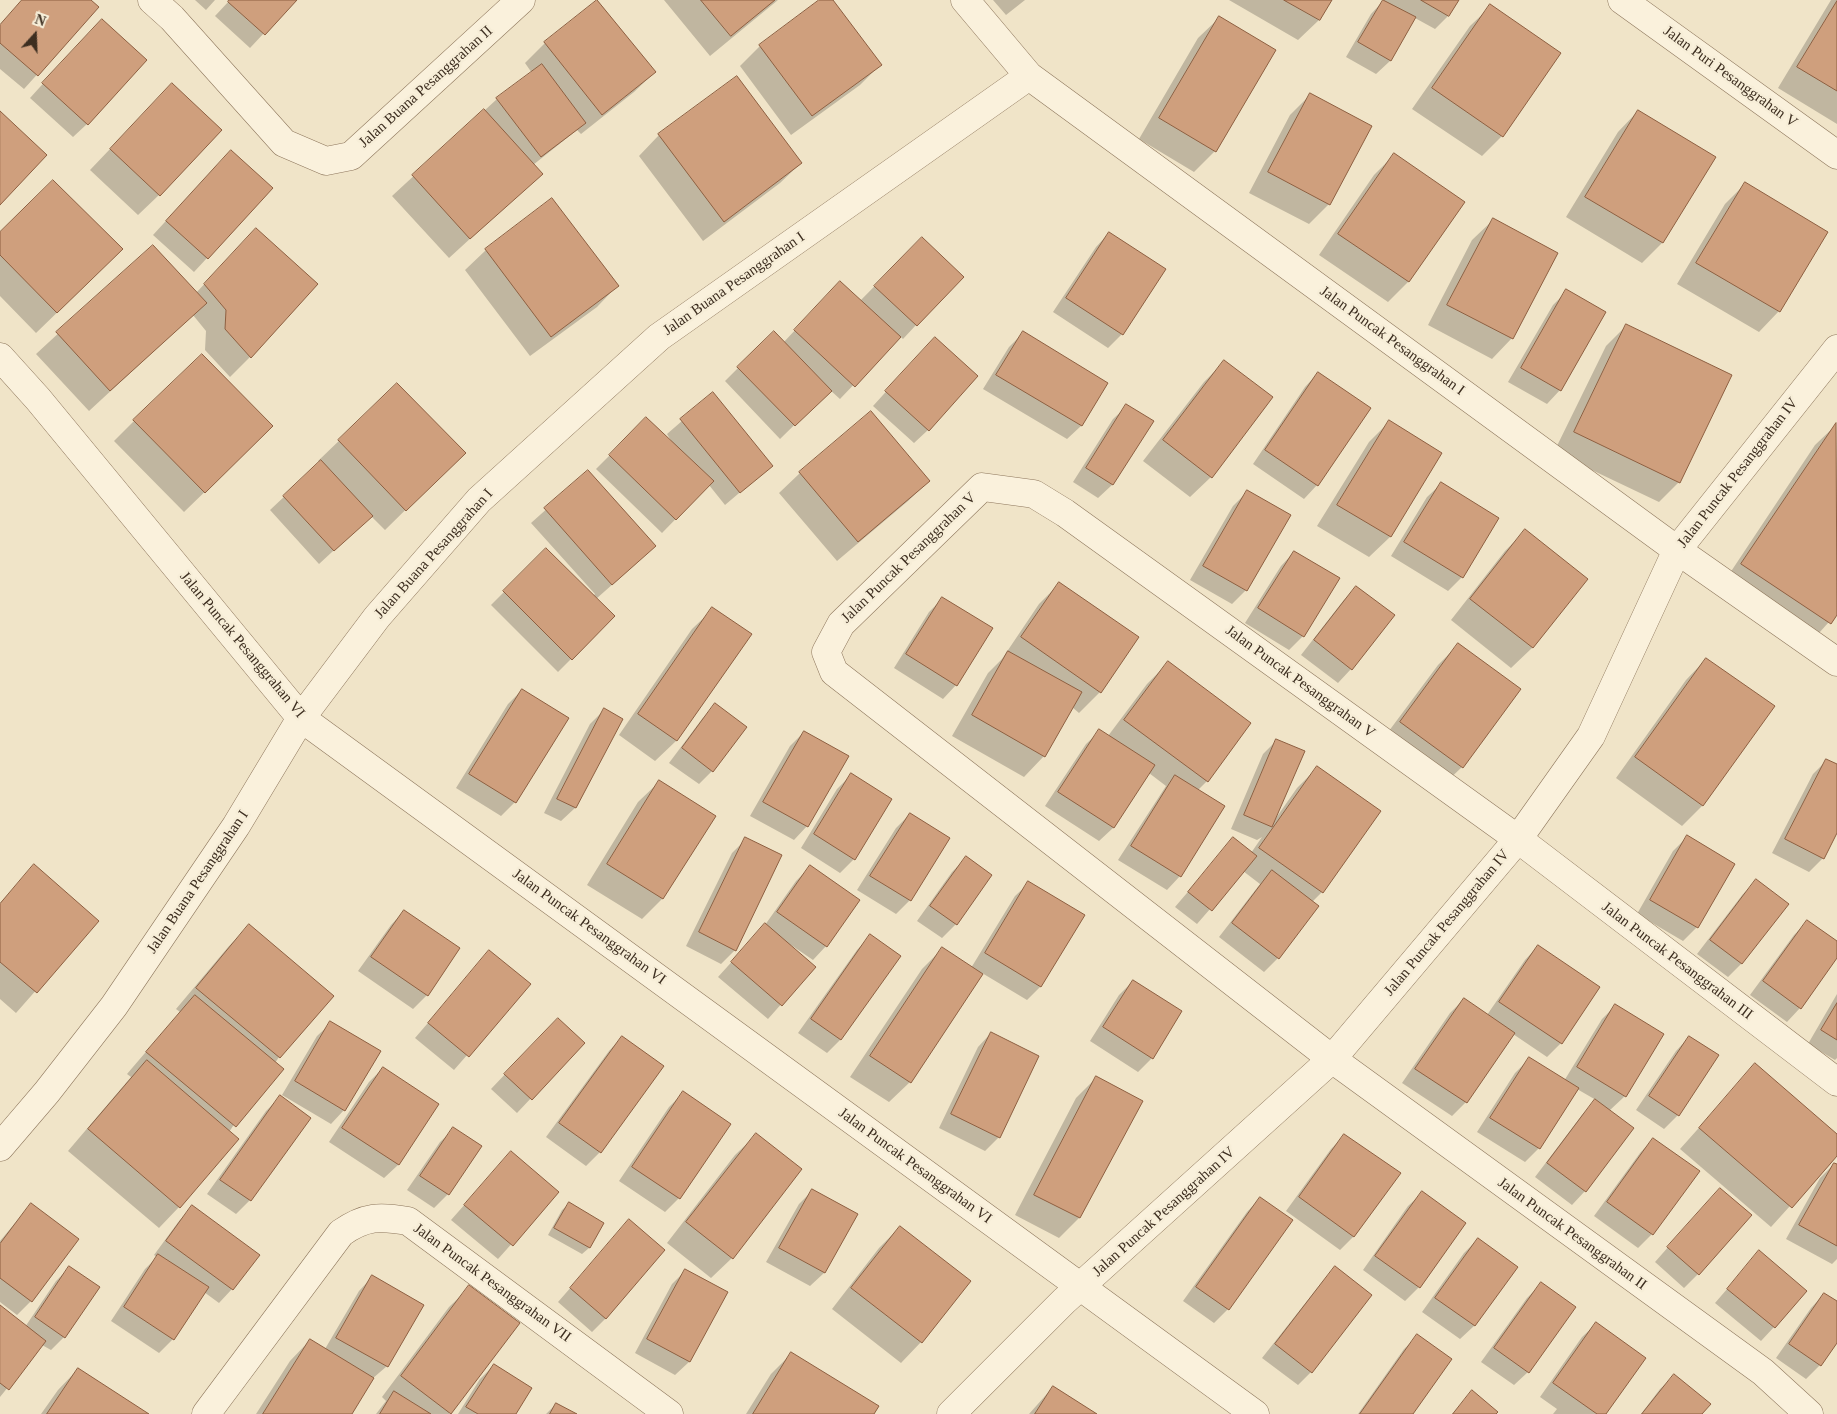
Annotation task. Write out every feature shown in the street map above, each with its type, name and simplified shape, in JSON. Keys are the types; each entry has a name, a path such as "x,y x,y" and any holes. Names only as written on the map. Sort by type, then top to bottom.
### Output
{"street":[{"name":"Jalan Buana Pesanggrahan II","path":"152,0 172,18 284,143 326,161 351,156 521,0"},
{"name":"Jalan Puncak Pesanggrahan I","path":"965,0 1029,76 1677,550 1837,662"},
{"name":"Jalan Puri Pesanggrahan V","path":"1622,0 1837,155"},
{"name":"Jalan Buana Pesanggrahan I","path":"0,1147 47,1092 114,1006 236,826 301,718 377,617 479,500 659,337 1029,76"},
{"name":"Jalan Puncak Pesanggrahan IV","path":"951,1414 1064,1301 1082,1287 1332,1059 1518,839 1591,736 1677,550 1837,350"},
{"name":"Jalan Puncak Pesanggrahan VI","path":"0,357 38,399 301,718 1255,1414"},
{"name":"Jalan Puncak Pesanggrahan V","path":"1332,1059 834,672 826,652 841,624 982,487 1034,494 1073,519 1518,839"},
{"name":"Jalan Puncak Pesanggrahan III","path":"1518,839 1837,1082"},
{"name":"Jalan Puncak Pesanggrahan II","path":"1332,1059 1763,1372 1809,1414"},
{"name":"Jalan Puncak Pesanggrahan VII","path":"212,1412 341,1233 358,1221 384,1217 408,1221 669,1414"}],"building":[{"path":"22,0 91,0 99,7 38,76 0,43 0,25"},
{"path":"229,0 297,0 265,35 228,2"},
{"path":"597,0 656,72 602,115 544,42"},
{"path":"701,0 775,0 731,36"},
{"path":"819,0 833,0 882,65 812,116 759,45"},
{"path":"1284,0 1332,0 1320,20"},
{"path":"1383,0 1416,17 1391,61 1358,42"},
{"path":"1421,0 1459,0 1449,16"},
{"path":"1837,1 1837,91 1797,67"},
{"path":"1490,4 1561,53 1503,137 1432,88"},
{"path":"1219,16 1276,50 1216,152 1159,118"},
{"path":"102,19 147,60 88,125 42,83"},
{"path":"542,64 586,123 541,157 496,98"},
{"path":"737,76 802,163 724,222 658,134"},
{"path":"172,83 222,130 160,196 110,149"},
{"path":"1310,93 1372,126 1330,205 1268,172"},
{"path":"484,109 543,174 470,239 412,175"},
{"path":"1638,110 1716,157 1663,243 1585,197"},
{"path":"0,111 47,155 0,205"},
{"path":"231,150 273,188 208,259 166,221"},
{"path":"1394,153 1465,202 1409,282 1338,234"},
{"path":"53,180 123,249 57,313 0,255 0,232"},
{"path":"1745,182 1828,232 1780,312 1696,263"},
{"path":"552,198 619,286 551,337 485,249"},
{"path":"1493,218 1558,253 1513,339 1447,305"},
{"path":"256,228 318,284 251,358 225,329 226,310 204,284"},
{"path":"1109,232 1166,269 1123,335 1066,298"},
{"path":"922,237 964,277 917,326 874,286"},
{"path":"153,245 207,303 110,391 56,332"},
{"path":"840,281 901,337 855,387 794,330"},
{"path":"1566,289 1606,312 1561,391 1521,368"},
{"path":"1626,324 1732,375 1680,483 1574,432"},
{"path":"774,331 832,391 795,426 737,367"},
{"path":"1023,331 1108,383 1082,426 996,375"},
{"path":"935,337 978,376 929,431 885,391"},
{"path":"202,354 273,426 205,493 133,420"},
{"path":"1224,360 1273,397 1212,478 1163,440"},
{"path":"1318,372 1371,408 1318,486 1265,450"},
{"path":"397,383 466,453 406,511 338,440"},
{"path":"713,392 773,466 740,493 680,419"},
{"path":"1126,404 1154,421 1113,485 1086,468"},
{"path":"871,411 930,481 858,542 799,472"},
{"path":"646,417 714,481 676,520 609,455"},
{"path":"1389,420 1442,453 1391,537 1337,505"},
{"path":"1836,423 1837,615 1831,624 1741,564"},
{"path":"321,460 373,516 334,551 283,496"},
{"path":"588,470 656,546 612,585 544,508"},
{"path":"1441,482 1499,518 1463,578 1404,542"},
{"path":"1247,490 1291,515 1247,591 1203,566"},
{"path":"1525,529 1588,579 1533,648 1470,599"},
{"path":"546,548 615,616 572,660 503,591"},
{"path":"1294,551 1340,578 1304,637 1258,608"},
{"path":"1059,582 1139,637 1101,693 1021,637"},
{"path":"1356,586 1395,615 1352,670 1314,640"},
{"path":"942,597 993,628 957,686 906,654"},
{"path":"712,607 752,634 677,741 638,714"},
{"path":"1458,643 1521,689 1463,768 1400,722"},
{"path":"1008,651 1082,692 1045,757 972,715"},
{"path":"1706,658 1775,706 1703,806 1635,757"},
{"path":"1168,661 1251,723 1208,782 1124,720"},
{"path":"522,689 569,718 516,803 469,774"},
{"path":"715,703 747,727 713,772 682,748"},
{"path":"604,708 623,719 576,808 557,799"},
{"path":"1099,729 1155,765 1114,828 1058,792"},
{"path":"804,731 849,756 808,827 763,802"},
{"path":"1276,739 1305,751 1272,827 1244,815"},
{"path":"1826,759 1837,764 1837,833 1824,859 1785,839"},
{"path":"1317,766 1381,811 1323,893 1259,848"},
{"path":"851,773 892,799 855,860 814,834"},
{"path":"1175,775 1225,806 1181,877 1131,846"},
{"path":"659,780 716,816 663,899 607,864"},
{"path":"910,813 950,838 911,901 870,876"},
{"path":"1687,835 1735,864 1698,928 1650,900"},
{"path":"745,837 782,855 736,951 699,932"},
{"path":"1233,837 1257,856 1212,911 1188,892"},
{"path":"966,856 992,875 957,925 930,906"},
{"path":"34,864 99,921 37,993 0,962 0,904"},
{"path":"810,865 860,900 827,947 777,912"},
{"path":"1272,870 1319,906 1279,959 1232,923"},
{"path":"1756,879 1789,904 1742,964 1710,940"},
{"path":"1028,881 1085,915 1041,987 985,953"},
{"path":"404,910 460,948 428,996 371,957"},
{"path":"1807,920 1837,941 1837,958 1801,1009 1763,981"},
{"path":"765,923 816,967 782,1006 731,962"},
{"path":"249,924 334,996 280,1058 196,988"},
{"path":"870,934 901,956 841,1040 811,1019"},
{"path":"1538,945 1600,987 1562,1044 1499,1002"},
{"path":"942,947 983,974 911,1083 870,1056"},
{"path":"489,950 531,984 469,1057 428,1023"},
{"path":"1133,980 1182,1011 1153,1059 1103,1027"},
{"path":"195,995 284,1069 236,1127 146,1052"},
{"path":"1464,998 1515,1033 1467,1103 1415,1069"},
{"path":"1837,1003 1837,1040 1821,1030"},
{"path":"1615,1004 1664,1034 1626,1097 1577,1067"},
{"path":"558,1018 585,1043 532,1100 504,1074"},
{"path":"330,1021 381,1051 345,1111 295,1081"},
{"path":"991,1032 1039,1056 1000,1138 951,1114"},
{"path":"622,1036 664,1066 601,1153 559,1123"},
{"path":"1689,1036 1719,1055 1679,1116 1649,1096"},
{"path":"1529,1057 1579,1088 1540,1149 1490,1118"},
{"path":"147,1060 239,1139 180,1208 88,1129"},
{"path":"1755,1063 1837,1134 1837,1156 1792,1208 1699,1128"},
{"path":"383,1067 439,1104 399,1165 342,1128"},
{"path":"1096,1076 1143,1101 1080,1218 1034,1195"},
{"path":"683,1091 731,1124 680,1199 632,1167"},
{"path":"280,1095 311,1118 251,1201 220,1180"},
{"path":"1595,1099 1634,1128 1586,1192 1547,1163"},
{"path":"453,1127 482,1146 449,1195 420,1176"},
{"path":"756,1133 802,1169 733,1259 686,1222"},
{"path":"1344,1134 1401,1173 1354,1237 1299,1197"},
{"path":"1653,1138 1700,1171 1653,1235 1607,1202"},
{"path":"511,1151 559,1192 513,1246 464,1205"},
{"path":"1834,1163 1837,1164 1837,1246 1799,1225"},
{"path":"1720,1188 1752,1215 1699,1275 1667,1247"},
{"path":"812,1189 858,1214 825,1273 779,1248"},
{"path":"1422,1191 1466,1223 1420,1288 1375,1256"},
{"path":"1260,1197 1293,1220 1229,1310 1196,1287"},
{"path":"569,1202 604,1223 590,1248 554,1228"},
{"path":"31,1203 79,1239 32,1302 0,1278 0,1244"},
{"path":"192,1205 260,1255 233,1290 166,1241"},
{"path":"629,1219 665,1250 606,1319 570,1288"},
{"path":"900,1226 971,1281 922,1343 851,1288"},
{"path":"1478,1238 1518,1267 1475,1326 1435,1298"},
{"path":"1759,1250 1807,1291 1775,1328 1727,1289"},
{"path":"158,1254 209,1287 174,1340 124,1307"},
{"path":"69,1266 100,1287 65,1338 35,1317"},
{"path":"1335,1266 1372,1295 1312,1373 1275,1344"},
{"path":"685,1269 728,1292 690,1362 647,1339"},
{"path":"372,1275 424,1305 388,1367 336,1338"},
{"path":"1541,1282 1576,1307 1529,1373 1494,1348"},
{"path":"469,1285 520,1323 451,1414 401,1376"},
{"path":"1824,1293 1837,1301 1837,1343 1821,1366 1789,1344"},
{"path":"0,1305 46,1341 9,1390 0,1383"},
{"path":"1596,1322 1646,1358 1606,1414 1597,1414 1553,1383"},
{"path":"1417,1334 1452,1359 1413,1414 1360,1414"},
{"path":"310,1339 374,1378 352,1414 263,1414"},
{"path":"791,1352 879,1406 874,1414 753,1414"},
{"path":"494,1364 532,1388 516,1414 478,1414 466,1407"},
{"path":"78,1368 149,1414 47,1414"},
{"path":"1674,1374 1711,1404 1702,1414 1642,1414"},
{"path":"1053,1386 1097,1414 1035,1414"},
{"path":"1472,1390 1498,1412 1496,1414 1453,1414"},
{"path":"394,1391 431,1414 380,1414"},
{"path":"556,1403 577,1414 550,1414"}]}
